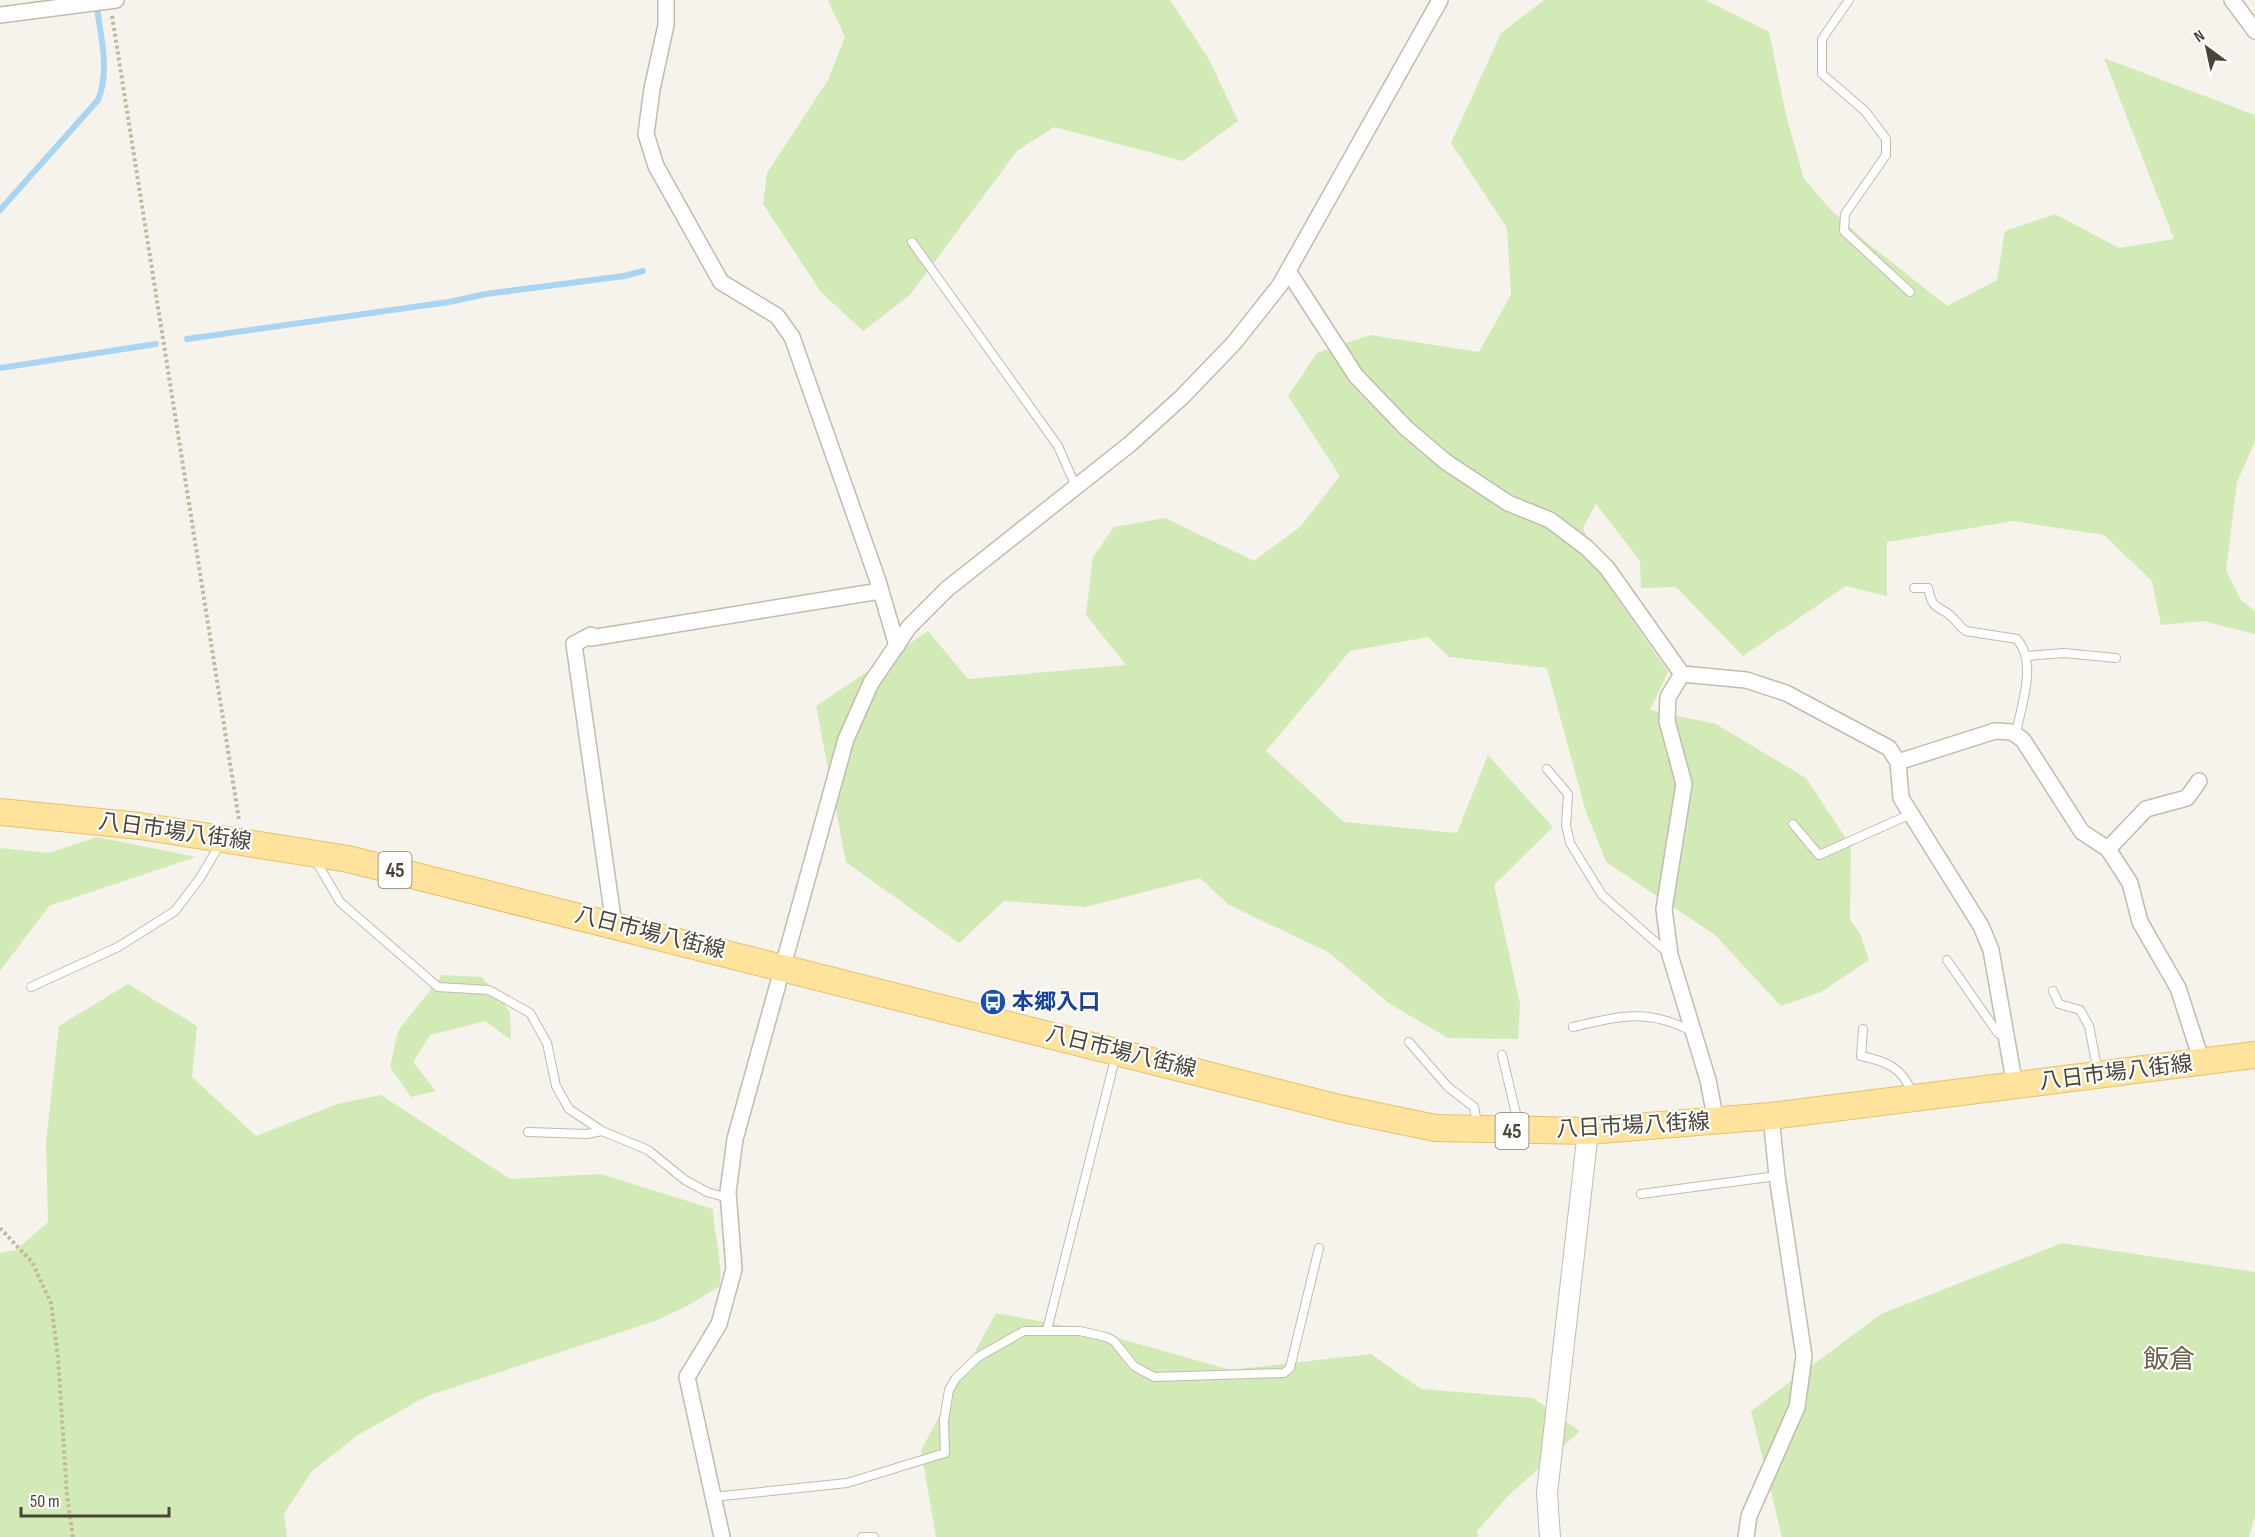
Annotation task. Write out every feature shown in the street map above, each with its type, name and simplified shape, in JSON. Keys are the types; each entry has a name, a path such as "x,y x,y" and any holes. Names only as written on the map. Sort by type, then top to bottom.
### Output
{"main road":[{"name":"八日市場八街線","path":"0,812 128,824 312,853 493,893 1117,1052 1392,1120 1435,1128 1588,1131 1716,1122 2202,1062 2255,1058"}],"street":[{"path":"666,0 666,25 652,88 646,134 656,166 721,282 777,316 792,338 897,645"},
{"path":"722,1537 687,1377 719,1324 734,1269 728,1198 735,1139 846,739 871,683 909,627 947,589 1130,444 1182,397 1234,343 1288,271 1440,0"},
{"path":"2232,0 2255,31"},
{"path":"0,15 113,1"},
{"path":"1288,271 1356,376 1406,428 1446,462 1508,503 1550,520 1587,548 1607,568 1682,674 1746,680 1786,693 1876,738 1889,748 1898,762 1901,798 1981,926 1991,950 2015,1086"},
{"path":"614,925 574,644 591,635 591,638 880,591"},
{"path":"1682,674 1668,698 1667,721 1684,784 1664,909 1670,955 1708,1080 1716,1122"},
{"path":"1898,762 1995,731 2016,735 2023,740 2082,832 2108,849 2130,883 2140,922 2178,988 2202,1062"},
{"path":"2108,849 2146,809 2187,798 2199,781"},
{"path":"1746,1537 1749,1516 1797,1407 1803,1382 1804,1356 1777,1176 1772,1116"},
{"path":"1550,1537 1547,1493 1588,1131"}],"lane":[{"path":"1849,0 1822,39 1822,74 1864,111 1886,139 1886,155 1845,214 1844,231 1910,292"},
{"path":"912,242 1058,446 1076,487"},
{"path":"1914,588 1928,588 1931,600 1938,609 1952,616 1959,627 1966,631 2017,639 2029,661 2016,735"},
{"path":"2027,656 2064,652 2096,658 2116,658"},
{"path":"1547,769 1568,794 1566,825 1570,843 1602,895 1670,955"},
{"path":"1793,824 1820,855 1911,814"},
{"path":"31,987 118,947 175,911 213,858 232,839"},
{"path":"312,853 340,902 438,987 489,990 530,1012 547,1043 556,1086 569,1109 602,1131 648,1150 685,1180 707,1192 728,1198"},
{"path":"1947,960 1966,991 1997,1032 2005,1038"},
{"path":"2053,991 2059,1004 2080,1010 2089,1026 2099,1075"},
{"path":"1573,1027 1620,1016 1648,1016 1671,1021 1693,1033"},
{"path":"1863,1029 1861,1056 1885,1061 1902,1073 1913,1098"},
{"path":"1409,1042 1448,1087 1474,1107 1478,1129"},
{"path":"1047,1330 1117,1052"},
{"path":"1502,1055 1520,1131"},
{"path":"528,1132 587,1134 602,1131"},
{"path":"1641,1194 1777,1176"},
{"path":"713,1497 847,1483 945,1453 944,1420 949,1390 956,1378 978,1357 1017,1334 1047,1330 1080,1331 1106,1337 1114,1341 1134,1366 1154,1377 1284,1373 1290,1368 1319,1248"},
{"path":"862,1537 873,1535 874,1537"}],"path":[{"path":"113,1 232,839"},
{"path":"0,1228 32,1262 51,1303 58,1357 67,1496 73,1537"}],"green space":[{"path":"828,0 1170,0 1209,59 1238,121 1183,161 1054,127 1017,151 909,296 863,331 821,292 763,204 767,173 828,80 845,37"},
{"path":"1544,0 1705,0 1769,32 1786,115 1804,179 1830,209 1865,241 1947,306 1997,280 2005,231 2055,214 2119,248 2174,239 2104,58 2255,115 2255,441 2237,482 2226,570 2241,600 2255,611 2255,634 2203,621 2161,625 2152,581 2104,535 2013,521 1887,542 1887,596 1846,586 1743,656 1676,587 1641,588 1640,561 1596,504 1583,528 1605,581 1668,672 1650,710 1716,724 1806,778 1851,846 1850,919 1860,934 1869,960 1821,992 1781,1006 1715,935 1606,862 1585,809 1547,668 1449,657 1428,637 1350,651 1266,751 1344,822 1457,833 1488,755 1553,827 1494,885 1520,1004 1518,1039 1448,1038 1390,1004 1328,952 1229,905 1200,878 1085,907 1004,901 959,943 846,862 816,706 928,631 968,679 1126,665 1086,615 1093,557 1114,527 1165,518 1254,561 1300,527 1340,476 1288,396 1317,353 1370,335 1479,352 1511,295 1507,228 1451,143 1501,33"},
{"path":"97,837 196,857 49,906 0,971 0,848 49,853"},
{"path":"442,975 482,977 510,1012 511,1040 485,1021 430,1035 413,1062 436,1091 411,1097 390,1067 398,1031"},
{"path":"128,984 197,1026 192,1077 256,1136 337,1104 381,1095 510,1179 601,1174 713,1209 720,1265 720,1286 689,1305 655,1321 427,1396 358,1435 312,1471 284,1514 287,1537 0,1537 0,1253 16,1250 48,1222 46,1142 59,1026"},
{"path":"2062,1243 2255,1272 2255,1515 2249,1537 1782,1537 1751,1411 1881,1314"},
{"path":"996,1313 1093,1331 1231,1370 1371,1354 1421,1389 1533,1398 1580,1431 1509,1495 1477,1531 1478,1537 936,1537 921,1450"}],"waterway":[{"path":"0,210 98,100 102,89 104,66 97,8"},
{"path":"187,339 449,302 486,294 624,276 643,271"},
{"path":"0,368 156,344"}],"place":[{"name":"本郷入口","path":"993,1002"}],"district":[{"name":"飯倉","path":"2169,1360"}]}
